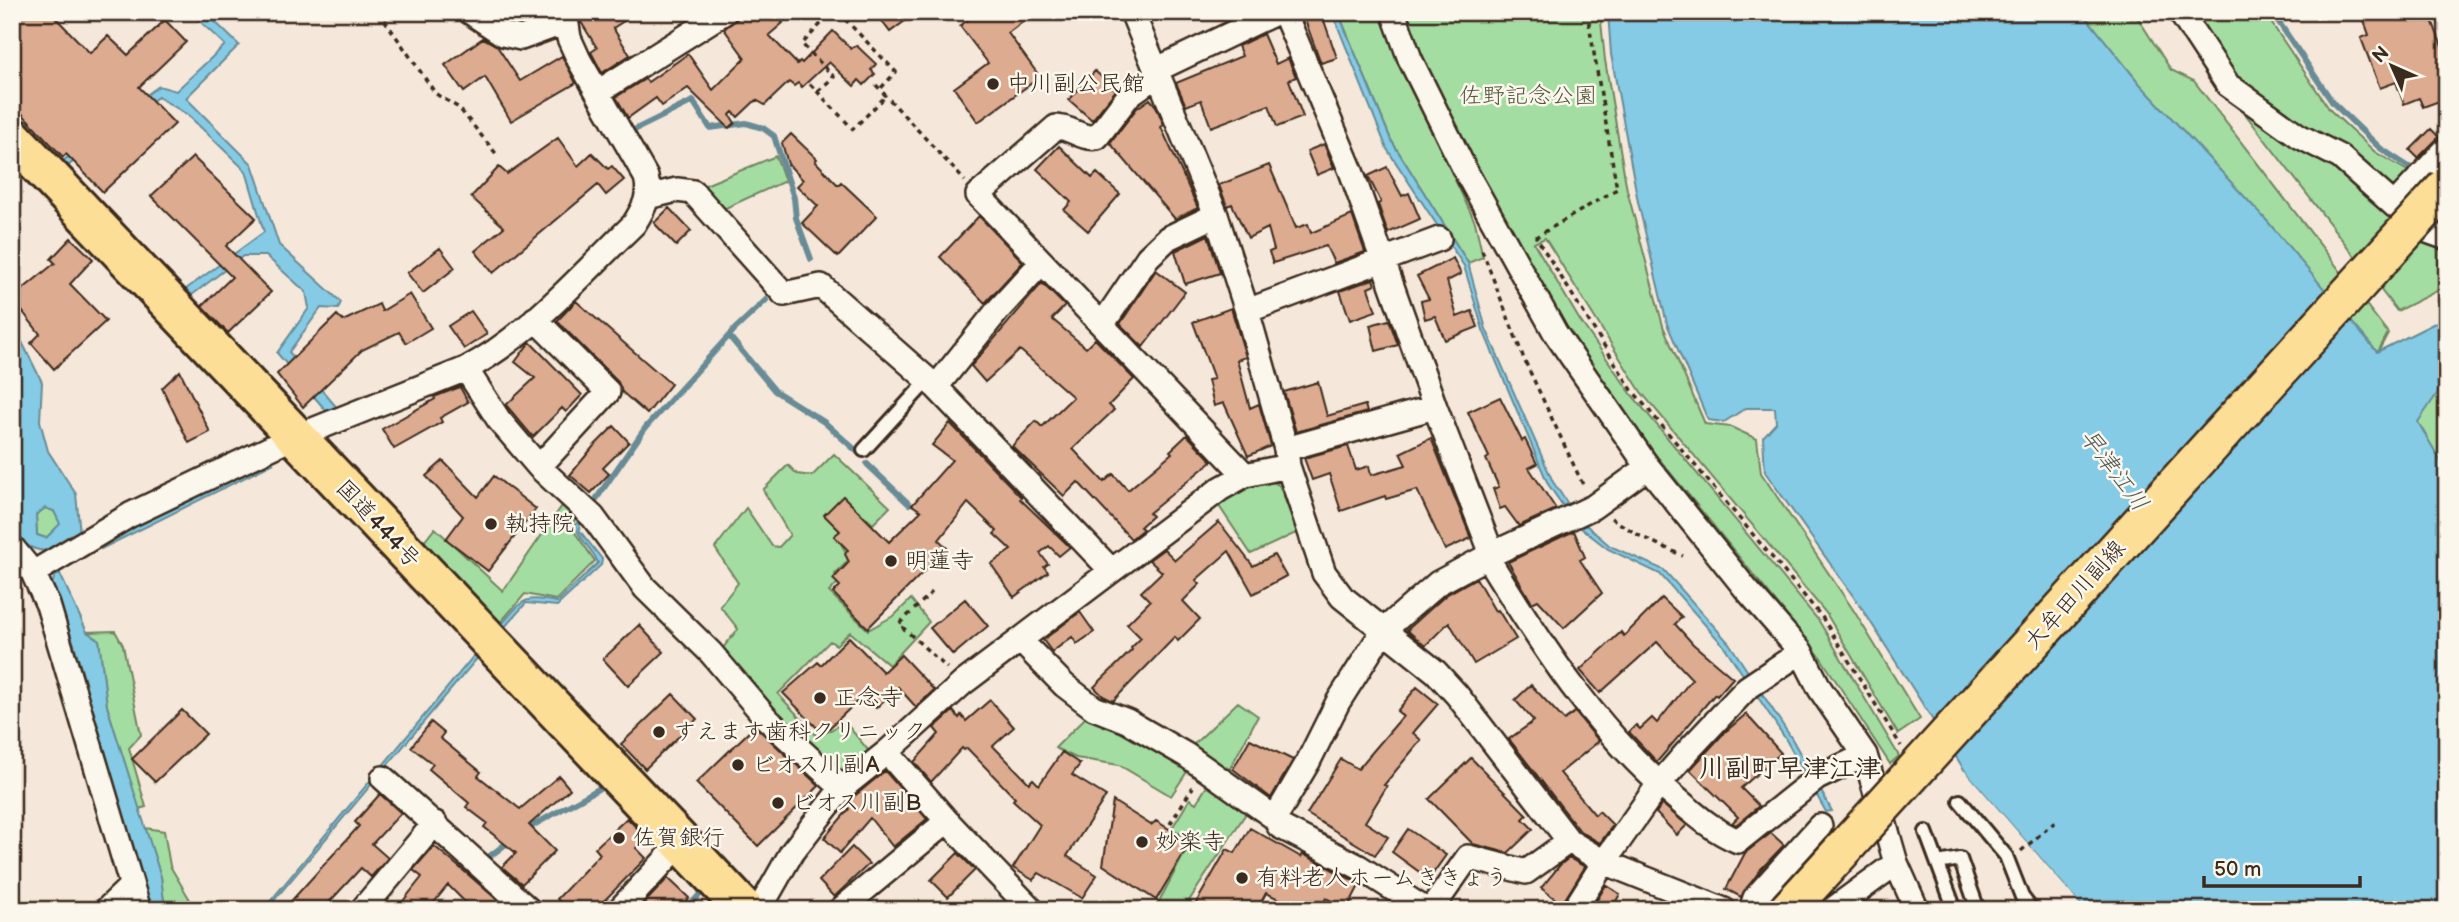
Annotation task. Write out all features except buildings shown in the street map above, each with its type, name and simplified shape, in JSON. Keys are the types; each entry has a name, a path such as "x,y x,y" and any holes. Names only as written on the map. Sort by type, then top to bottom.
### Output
{"highway":[{"name":"国道444号","path":"12,137 745,910"}],"main road":[{"name":"大牟田川副線","path":"1788,910 2447,186"}],"street":[{"path":"33,573 130,515 295,436 466,369 492,355 535,320 634,224 645,205 649,191 646,177 579,60 565,17 522,38 503,34 470,12"},
{"path":"598,92 725,12"},
{"path":"1132,12 1216,215 1247,311 1287,458 1324,573 1342,597 1436,672 1457,695 1569,841 1604,862 1724,910"},
{"path":"1245,475 978,195 1056,127 1065,127 1089,139 1097,138 1130,94 1157,75 1164,66 1277,12"},
{"path":"1284,12 1351,171 1489,556 1561,673 1607,731 1659,784 1717,832 1738,841 1812,782 1865,755"},
{"path":"1394,12 1410,59 1461,161 1556,334 1648,467 1746,589 1801,652 1820,689 1865,755 1896,863 1917,910"},
{"path":"2180,12 2228,85 2299,136 2340,157 2393,205 2430,232 2447,238"},
{"path":"2393,205 2447,148"},
{"path":"647,197 677,190 693,192 784,294 821,286 932,383 1111,570"},
{"path":"1102,325 1148,257 1168,238 1216,215"},
{"path":"1247,311 1439,239"},
{"path":"932,383 1042,262"},
{"path":"535,320 608,392 539,467"},
{"path":"466,369 499,420 539,467 593,517 645,588 711,653 767,719 842,788"},
{"path":"759,910 792,852 842,788 887,752 963,683 1111,570 1220,489 1245,475 1435,407"},
{"path":"1275,818 1308,762 1338,702 1383,631 1437,583 1593,506 1648,467"},
{"path":"12,547 33,573 48,605 139,910"},
{"path":"1020,640 1064,685 1094,708 1127,721 1205,768 1275,818 1279,826 1359,867 1429,910 1468,857 1526,872 1569,841"},
{"path":"1574,910 1659,784 1752,685 1801,652"},
{"path":"887,752 947,821 1032,910"},
{"path":"383,778 529,910"},
{"path":"840,910 947,821"},
{"path":"362,910 435,823"},
{"path":"1751,910 1755,898 1820,826"},
{"path":"619,910 681,843"},
{"path":"1832,910 1896,863"},
{"path":"106,910 131,886"}],"lane":[{"path":"864,450 932,383"},
{"path":"1960,801 2006,856 2022,897 2032,910"},
{"path":"1926,832 1955,910"},
{"path":"1938,863 1960,859 1978,910"}],"path":[{"path":"379,12 436,94 459,108 498,156"},
{"path":"818,91 834,77 802,44 832,12"},
{"path":"838,12 896,72 878,87 885,97 978,195"},
{"path":"1587,12 1617,189 1536,237 1632,390 1822,618 1902,747"},
{"path":"810,84 853,129 885,97"},
{"path":"1482,249 1524,359 1593,506 1640,536 1684,556"},
{"path":"932,592 899,624 963,683"},
{"path":"1170,824 1205,768"},
{"path":"2021,851 2055,822"}],"green space":[{"path":"1338,12 1384,12 1414,93 1475,222 1483,257 1468,263 1391,140"},
{"name":"佐野記念公園","path":"1402,12 1600,12 1605,60 1627,190 1663,326 1705,424 1731,427 1757,439 1761,473 1854,611 1920,719 1898,734 1826,613 1641,392 1545,238 1534,243 1579,319 1632,395 1819,621 1899,756 1890,764 1819,655 1655,454 1564,323 1518,252 1418,56"},
{"path":"2040,12 2134,12 2171,70 2194,81 2388,333 2378,352 2447,317 2363,400"},
{"path":"2192,12 2264,12 2330,110 2375,152 2413,174 2396,191 2345,151 2269,107 2226,68"},
{"path":"2239,106 2336,168 2447,248 2447,286 2397,311"},
{"path":"776,156 785,181 719,211 698,188"},
{"path":"2447,366 2447,534 2393,462"},
{"path":"834,454 890,507 873,524 844,498 837,537 850,559 835,574 838,583 829,592 868,630 895,615 911,599 929,622 889,665 850,632 836,645 830,641 778,694 818,737 845,722 873,756 853,772 833,773 719,653 738,629 720,606 738,583 715,548 746,508 772,546 779,547 790,535 763,490 788,465 797,474 812,476"},
{"path":"1264,478 1279,485 1298,532 1251,554 1215,500"},
{"path":"564,503 578,514 571,527 595,561 556,600 525,594 500,623 424,542 435,528 503,591"},
{"path":"45,508 54,511 61,524 46,538 37,535 36,515"},
{"path":"115,631 123,645 141,735 129,748 146,807 139,809 107,706 99,640 87,632"},
{"path":"1238,702 1258,716 1226,776 1189,749"},
{"path":"1091,712 1190,767 1171,796 1119,765 1076,758 1055,748"},
{"path":"1211,780 1250,807 1183,910 1156,907 1191,841 1172,828 1190,799 1196,803"},
{"path":"145,828 164,831 170,866 196,910 165,910 161,877"}],"water":[{"path":"190,12 205,12 239,45 186,98 252,164 279,245 341,302 338,309 321,308 289,352 339,410 328,413 277,353 309,308 306,292 266,256 243,256 192,295 186,289 264,232 246,171 188,115 158,97 107,131 67,167 62,162 103,126 159,86 176,91 225,45"},
{"path":"1332,12 1338,12 1391,140 1468,263 1486,329 1553,482 1568,504 1563,506 1548,484 1483,330 1464,266 1387,149"},
{"name":"早津江川","path":"1608,12 2082,12 2140,84 2268,222 2377,352 2447,317 2447,379 2418,422 2447,472 2447,910 2085,910 1965,771 1863,610 1765,472 1763,437 1776,423 1775,408 1746,408 1724,422 1708,420 1667,324 1638,202 1611,54"},
{"path":"12,322 42,382 40,421 48,451 76,494 80,533 62,545 45,551 23,543 14,535 11,526 15,485","holes":["45,508 54,511 60,524 46,538 37,535 36,515"]},
{"path":"274,463 101,549 97,545 183,499"},
{"path":"581,518 583,520 579,526 580,531 602,559 601,565 557,606 526,603 503,629 500,626 519,605 536,599 557,602 598,563 575,525"},
{"path":"1586,525 1610,546 1664,570 1729,643 1792,739 1832,811 1826,812 1785,738 1724,646 1660,574 1608,549 1581,528"},
{"path":"60,574 87,632 99,640 107,706 161,877 165,910 151,910 74,644 52,584 55,576"},
{"path":"476,653 479,656 266,910 263,910"}],"pier":[{"path":"1965,771 2085,910 2081,910 1962,773"}],"waterway":[{"path":"2272,12 2333,103 2380,148 2412,169"},
{"path":"628,133 693,101 710,128 746,123 763,128 774,136 794,198 796,218 811,259"},
{"path":"592,505 646,427 735,329 766,300"},
{"path":"729,336 775,391 824,422 860,454"},
{"path":"867,464 909,504"},
{"path":"525,830 600,788"},
{"path":"486,859 511,840"},
{"path":"686,910 701,893"}],"place":[{"name":"中川副公民館","path":"993,84"},
{"name":"執持院","path":"491,524"},
{"name":"明蓮寺","path":"891,561"},
{"name":"正念寺","path":"820,698"},
{"name":"すえます歯科クリニック","path":"659,732"},
{"name":"ビオス川副A","path":"738,765"},
{"name":"ビオス川副B","path":"778,803"},
{"name":"佐賀銀行","path":"619,838"},
{"name":"妙楽寺","path":"1142,842"},
{"name":"有料老人ホームききょう","path":"1242,878"}],"district":[{"name":"川副町早津江津","path":"1790,769"}]}
